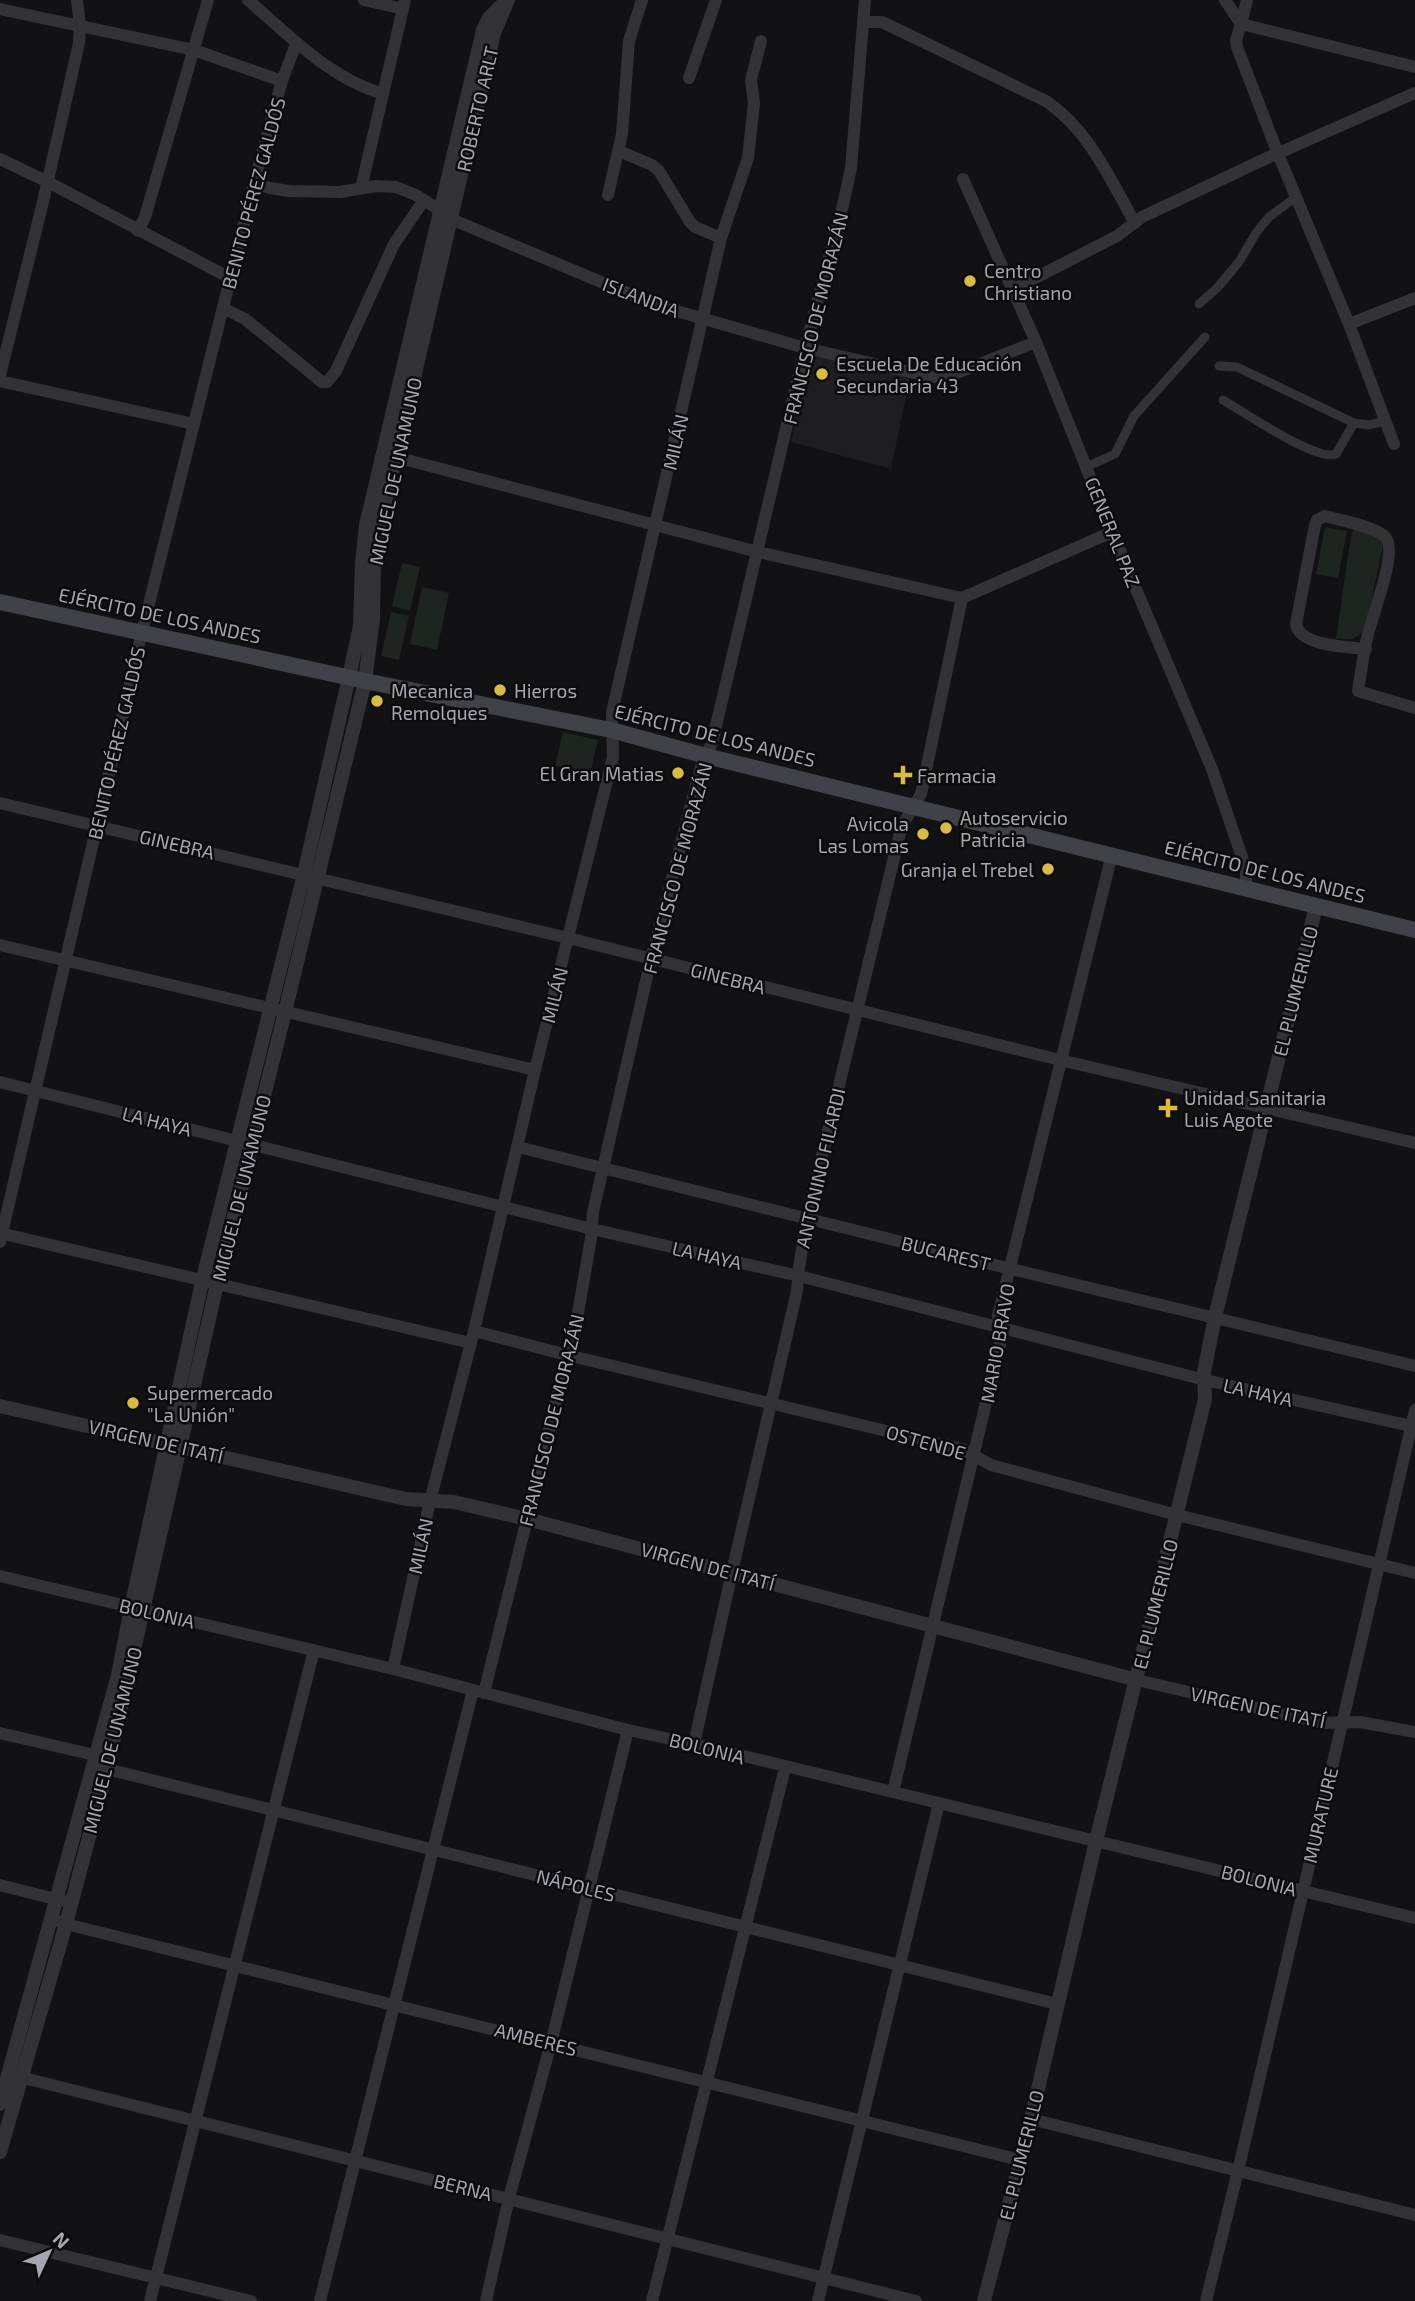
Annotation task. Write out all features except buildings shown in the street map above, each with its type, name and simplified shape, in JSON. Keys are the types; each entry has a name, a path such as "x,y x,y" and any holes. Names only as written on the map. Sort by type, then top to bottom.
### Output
{"main road":[{"name":"EJÉRCITO DE LOS ANDES","path":"0,602 357,679 611,730 706,756 1415,930"}],"street":[{"path":"0,375 79,43 80,24 76,0"},
{"path":"138,231 145,217 208,0"},
{"path":"248,0 285,31 296,44 356,85 383,94"},
{"path":"361,188 404,4 364,0"},
{"name":"ROBERTO ARLT","path":"446,215 483,30 489,18 507,0"},
{"path":"608,195 619,151 629,41 641,0"},
{"path":"689,78 716,0"},
{"name":"FRANCISCO DE MORAZÁN","path":"320,2301 432,1849 527,1519 578,1313 593,1212 651,959 701,767 712,743 805,348 832,253 851,167 865,0"},
{"path":"1225,0 1239,29"},
{"path":"1247,0 1237,47 1349,324 1394,444"},
{"path":"0,9 80,24 194,51 282,81"},
{"path":"863,22 882,22 1046,101 1064,113 1096,155 1135,223"},
{"path":"1239,29 1415,67"},
{"name":"MILÁN","path":"393,1669 430,1501 473,1337 535,1070 613,757 612,712 721,238 748,158 754,103 751,80 761,41"},
{"name":"BENITO PÉREZ GALDÓS","path":"1,1236 142,632 254,183 282,81 296,44"},
{"path":"1014,289 1116,236 1142,217 1415,93"},
{"path":"619,151 652,165 663,177 690,222 695,227 721,238"},
{"path":"0,159 230,278"},
{"name":"GENERAL PAZ","path":"963,179 1014,289 1212,769 1246,869 1247,889"},
{"name":"ISLANDIA","path":"254,183 289,191 340,192 361,188 396,187 424,200 446,215 656,305 805,348 938,377 949,376 1036,342"},
{"path":"1199,304 1217,288 1269,217 1296,197"},
{"path":"223,308 245,319 322,382 327,382 335,371 394,244 424,200"},
{"name":"MIGUEL DE UNAMUNO","path":"0,2152 15,2076 102,1763 209,1283 373,619 376,548 390,455 446,215"},
{"path":"1349,324 1415,298"},
{"path":"1086,467 1115,454 1134,416 1205,337"},
{"path":"1219,366 1237,367 1354,423 1369,425 1385,421"},
{"path":"0,380 194,424"},
{"path":"1223,400 1291,441 1328,456 1336,454 1354,423"},
{"path":"390,455 758,552 962,598 1112,532"},
{"path":"1366,649 1321,643 1301,635 1296,629 1315,525 1317,520 1325,516 1380,533 1388,541 1389,553 1367,638 1366,649 1357,691 1415,708"},
{"name":"ANTONINO FILARDI","path":"694,1744 797,1291 807,1218 900,833 923,785 962,598"},
{"name":"GINEBRA","path":"0,803 568,938 856,1011 1415,1143"},
{"name":"MARIO BRAVO","path":"893,1792 1000,1344 998,1316 1112,854"},
{"name":"EL PLUMERILLO","path":"984,2301 1031,2119 1096,1841 1205,1399 1205,1366 1215,1317 1316,906"},
{"path":"0,945 535,1070"},
{"name":"LA HAYA","path":"0,1082 592,1229 799,1276 1205,1380 1413,1427"},
{"name":"BUCAREST","path":"518,1147 1415,1366"},
{"name":"OSTENDE","path":"1,1236 209,1283 567,1355 772,1403 962,1449 991,1465 1177,1515 1415,1573"},
{"name":"VIRGEN DE ITATÍ","path":"0,1406 406,1499 454,1502 527,1519 1137,1680 1322,1723 1360,1722 1415,1732"},
{"name":"MURATURE","path":"1206,2301 1415,1410"},
{"name":"BOLONIA","path":"0,1576 393,1669 785,1768 1415,1918"},
{"path":"150,2301 314,1650"},
{"path":"486,2301 509,2199 628,1730"},
{"name":"NÁPOLES","path":"0,1733 274,1809 1057,2004"},
{"path":"652,2301 785,1768"},
{"path":"818,2301 939,1803"},
{"path":"0,1885 64,1902"},
{"name":"AMBERES","path":"59,1921 1020,2160"},
{"name":"MIGUEL DE UNAMUNO","path":"0,2104 15,2076"},
{"name":"BERNA","path":"15,2076 916,2301"},
{"path":"1031,2119 1415,2215"},
{"path":"0,2240 251,2301"}],"shaded area":[{"path":"810,355 910,377 891,469 791,442"},
{"path":"1325,527 1347,531 1338,578 1316,574"},
{"path":"1355,528 1379,537 1383,545 1366,627 1353,638 1336,638 1352,533"},
{"path":"402,563 420,567 410,611 392,606"},
{"path":"422,587 449,593 437,650 410,644"},
{"path":"391,612 409,616 399,660 381,656"},
{"path":"563,732 598,740 590,774 555,766"}],"place":[{"name":"Centro Christiano","path":"970,281"},
{"name":"Escuela De Educación Secundaria 43","path":"822,374"},
{"name":"Hierros","path":"500,690"},
{"name":"Mecanica Remolques","path":"377,701"},
{"name":"El Gran Matias","path":"678,773"},
{"name":"Farmacia","path":"903,775"},
{"name":"Autoservicio Patricia","path":"946,828"},
{"name":"Avicola Las Lomas","path":"923,834"},
{"name":"Granja el Trebel","path":"1048,869"},
{"name":"Unidad Sanitaria Luis Agote","path":"1168,1108"},
{"name":"Supermercado \"La Unión\"","path":"133,1403"}]}
